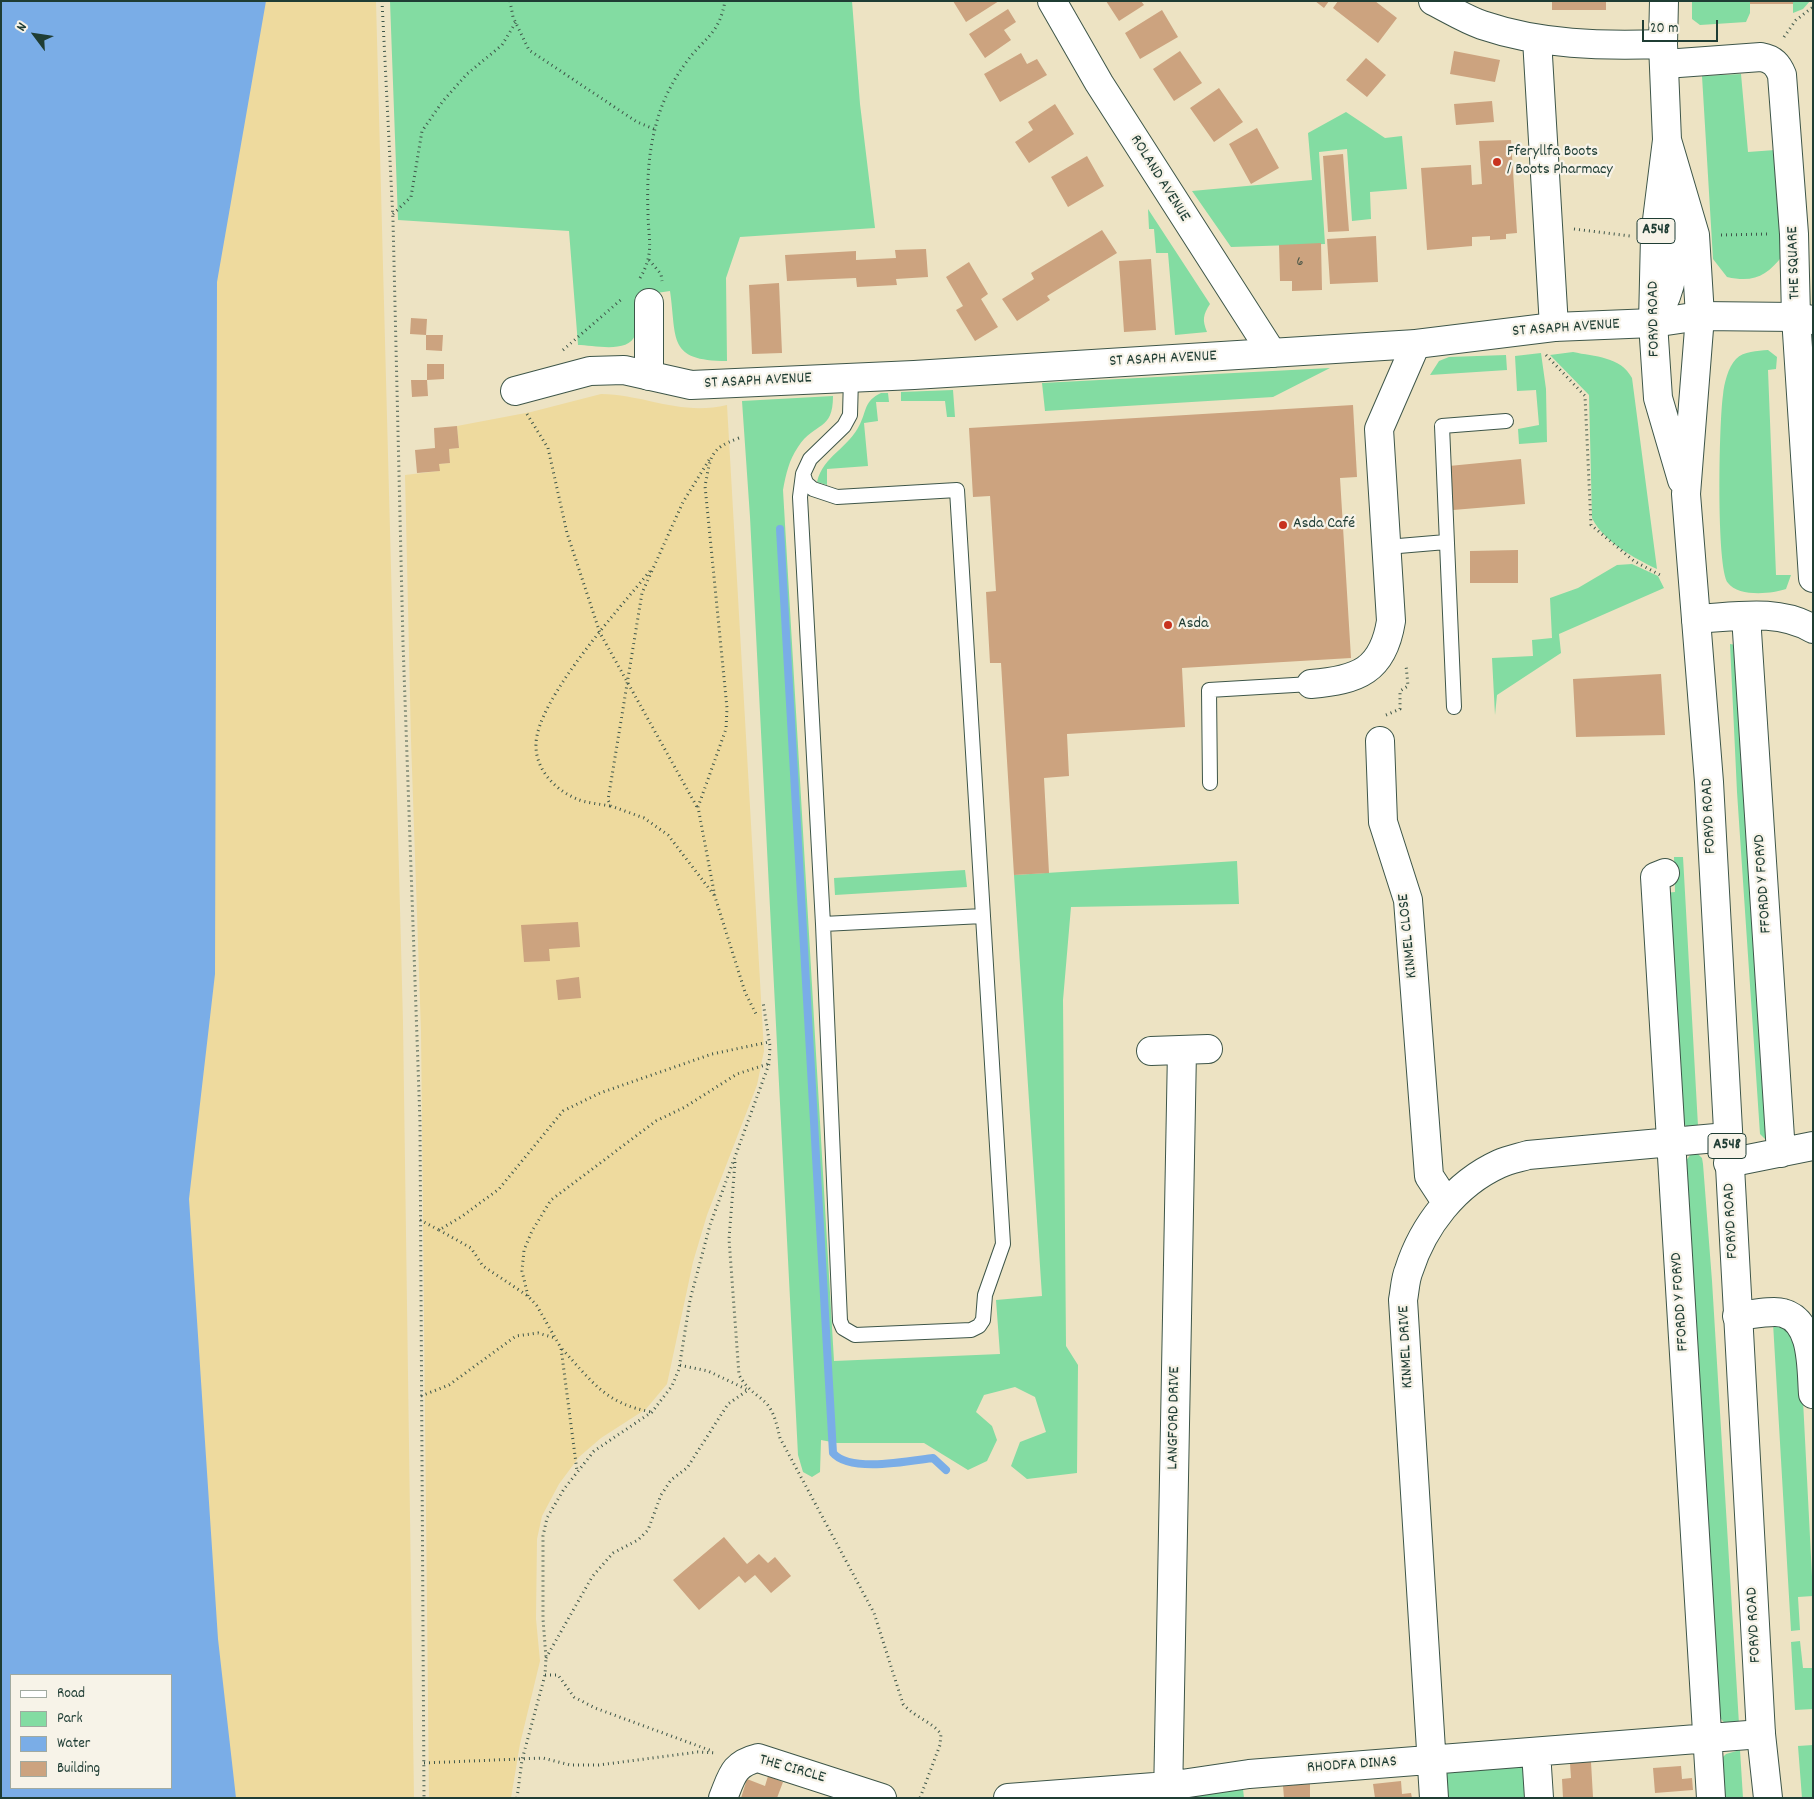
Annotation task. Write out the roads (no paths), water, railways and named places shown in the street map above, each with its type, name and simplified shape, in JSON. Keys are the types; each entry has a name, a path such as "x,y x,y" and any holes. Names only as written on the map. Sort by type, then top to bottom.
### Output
{"street":[{"name":"ROLAND AVENUE","path":"1052,1 1099,83 1272,353"},
{"path":"1434,1 1480,24 1538,39 1664,54"},
{"name":"A548","path":"1664,1 1667,140 1695,235 1700,316"},
{"path":"1538,39 1554,327"},
{"name":"THE SQUARE","path":"1664,54 1769,58 1778,66 1782,75 1794,234 1805,319 1813,578"},
{"path":"1653,323 1670,287 1676,262 1667,140"},
{"path":"637,294 650,376"},
{"name":"ST ASAPH AVENUE","path":"521,402 590,371 624,370 692,385 851,378 1416,344 1554,327 1653,323 1700,316 1805,319"},
{"path":"1686,494 1677,368 1684,345 1700,316"},
{"name":"FORYD ROAD","path":"1653,323 1658,398 1686,494 1696,619 1708,782 1728,1163 1762,1734 1768,1798"},
{"path":"1311,684 1338,682 1359,674 1376,662 1388,641 1391,621 1379,429 1416,344"},
{"path":"1696,619 1763,614 1807,626 1813,585"},
{"name":"FFORDD Y FORYD","path":"1746,616 1781,1153"},
{"name":"KINMEL CLOSE","path":"1380,741 1370,781 1408,900 1429,1035 1429,1176 1446,1202"},
{"name":"FFORDD Y FORYD","path":"1666,872 1655,877 1712,1798"},
{"name":"LANGFORD DRIVE","path":"1151,1051 1195,1050 1168,1792"},
{"name":"KINMEL DRIVE","path":"1434,1798 1404,1300 1408,1271 1420,1242 1446,1202 1469,1182 1499,1164 1528,1155 1671,1143 1727,1136"},
{"path":"1728,1163 1813,1146"},
{"path":"1737,1316 1784,1313 1802,1325 1810,1344 1813,1394"},
{"name":"RHODFA DINAS","path":"1168,1792 1249,1786 1433,1760 1762,1734"},
{"path":"1536,1752 1539,1798"},
{"name":"THE CIRCLE","path":"723,1798 734,1771 743,1761 758,1758 882,1798"},
{"path":"1008,1798 1168,1792"}],"lane":[{"path":"802,474 806,483 813,489 837,497 957,490 1003,1244 985,1295 983,1320 979,1326 971,1330 855,1335 843,1328 840,1321 823,924 800,498 802,474 810,459 844,426 850,415 851,378"},
{"path":"1454,707 1442,426 1506,421"},
{"path":"1386,547 1446,542"},
{"path":"1210,783 1210,690 1311,684"},
{"path":"823,924 983,916"}],"water":[{"path":"1,1 266,1 217,282 215,974 189,1199 218,1639 236,1798 1,1798"}],"waterway":[{"path":"780,529 833,1453 841,1459 852,1463 866,1464 895,1463 933,1458 946,1470"}],"place":[{"name":"Fferyllfa Boots / Boots Pharmacy","path":"1497,162"},
{"name":"Asda Café","path":"1283,525"},
{"name":"Asda","path":"1168,625"}]}
